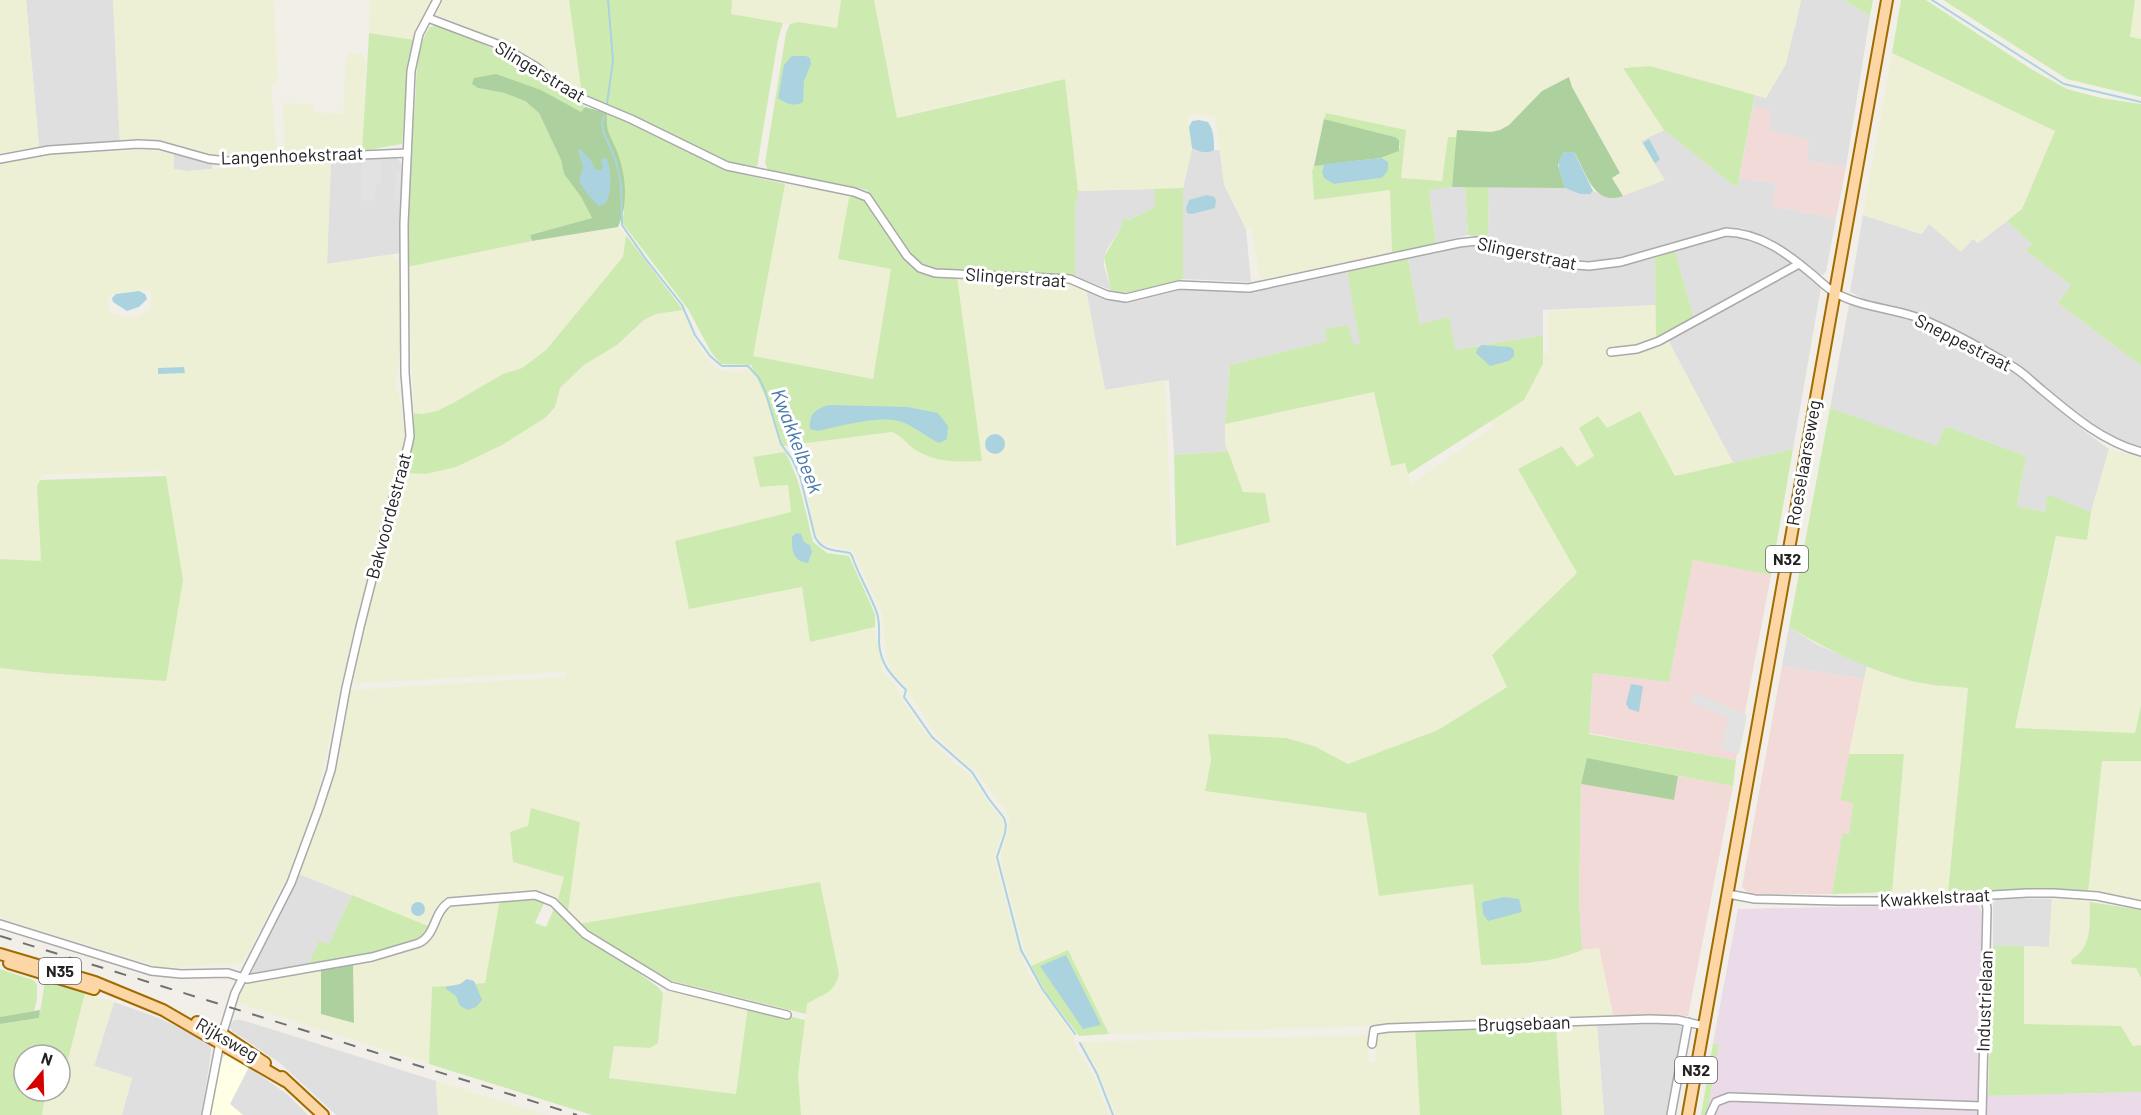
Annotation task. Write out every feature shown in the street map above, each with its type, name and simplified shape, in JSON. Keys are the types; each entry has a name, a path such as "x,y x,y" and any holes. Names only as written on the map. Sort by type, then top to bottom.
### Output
{"main road":[{"name":"Roeselaarseweg","path":"1704,1026 1887,0"},
{"name":"Rijksweg","path":"0,954 93,986"},
{"name":"Rijksweg","path":"0,959 119,994 163,1010 221,1038 259,1058 323,1115"},
{"name":"N32","path":"1688,1115 1704,1026"}],"street":[{"name":"Bakvoordestraat","path":"206,1115 221,1038 242,978 291,883 331,770 346,688 363,616 408,446 410,436 405,373 404,235 411,71 419,34 437,0"},
{"name":"Slingerstraat","path":"428,18 497,44 535,66 569,93 631,119 727,165 867,196 907,256 920,268 935,273 1070,279 1107,295 1126,298 1179,285 1249,288 1477,241 1551,262 1589,266 1621,262 1726,232 1740,232 1755,236 1799,264 1835,292"},
{"name":"Langenhoekstraat","path":"0,159 49,150 138,144 159,145 209,159 228,161 407,153"},
{"path":"1611,352 1637,349 1659,341 1799,264"},
{"name":"Sneppestraat","path":"1835,292 1848,299 1915,316 1962,339 2013,366 2100,436 2141,452"},
{"name":"Kwakkelstraat","path":"1728,894 1740,898 1890,901 2054,893 2097,896 2141,905"},
{"path":"0,924 151,971 181,974 228,973 252,979 372,957 419,943 424,941 430,933 441,908 449,902 535,895 554,902 585,934 670,986 787,1015"},
{"name":"Industrielaan","path":"1982,1115 1987,909 1985,896"},
{"name":"Brugsebaan","path":"1372,1044 1374,1030 1388,1028 1650,1019 1678,1020 1704,1026"},
{"path":"1671,1115 1688,1022"},
{"path":"1710,1115 1716,1102 1729,1097 1982,1106"}],"shaded area":[{"path":"0,0 26,0 39,147 0,153"},
{"path":"26,0 113,0 120,143 39,147"},
{"path":"113,0 274,0 278,81 271,85 277,155 229,158 209,156 164,142 120,143"},
{"path":"370,0 432,0 414,40 369,33"},
{"path":"441,0 569,0 582,95 515,49 438,15"},
{"path":"732,0 841,0 837,28 798,22 790,24 730,14"},
{"path":"874,0 1801,0 1786,64 1766,98 1650,66 1623,68 1664,130 1641,141 1665,180 1623,196 1612,178 1620,173 1572,87 1569,77 1500,130 1491,132 1458,130 1457,137 1448,137 1442,182 1401,178 1406,130 1326,113 1312,171 1314,200 1390,190 1392,255 1260,279 1251,228 1246,229 1224,184 1215,116 1188,114 1192,148 1183,188 1078,191 1065,79 897,118"},
{"path":"1801,0 1844,0 1870,16 1846,167 1807,161 1769,130 1753,107 1755,95 1766,98 1795,27"},
{"path":"2135,0 2141,0 2141,39 2130,38"},
{"path":"349,53 362,54 366,59 362,151 284,155 283,103 314,104 314,112 343,114 346,56 349,56"},
{"path":"1892,53 2055,131 2022,209 1977,243 1973,239 1961,252 1929,224 1922,234 1863,215"},
{"path":"1753,107 1771,110 1769,130 1810,140 1807,161 1846,167 1836,218 1772,206 1776,183 1739,178"},
{"path":"1664,130 1737,188 1739,178 1776,183 1772,206 1836,218 1826,272 1823,275 1819,274 1769,239 1743,228 1729,227 1617,259 1589,261 1561,259 1488,239 1489,187 1565,188 1580,194 1590,194 1593,191 1608,197 1641,141"},
{"path":"1192,148 1196,151 1220,150 1224,184 1246,229 1251,282 1183,279 1183,188"},
{"path":"146,150 174,154 174,169 187,171 331,160 327,264 393,254 393,259 400,259 400,346 396,387 399,393 405,437 384,513 380,516 382,517 339,694 315,807 289,873 243,963 163,968 0,918 0,668 44,673 183,580 166,476 160,471 42,475 37,486 41,561 0,559 0,163 44,155","holes":["150,290 152,297 149,309 139,316 124,317 109,311 108,300 111,294"]},
{"path":"174,154 212,163 212,169 187,171 174,169"},
{"path":"381,158 381,183 376,184 375,201 361,200 362,159"},
{"path":"398,159 401,163 401,253 327,264 331,160"},
{"path":"396,170 402,170 401,199 394,199"},
{"path":"785,184 855,195 891,269 873,379 752,356"},
{"path":"1465,187 1468,235 1436,243 1429,189"},
{"path":"1154,189 1155,207 1129,220 1123,218 1121,228 1107,249 1104,266 1111,290 1075,276 1075,209 1078,191"},
{"path":"1863,215 1921,234 1929,224 1974,238 1978,243 2007,221 2032,244 2026,251 2071,285 2058,303 2141,366 2141,449 2116,438 2089,421 2004,356 1926,316 1864,299 1850,292"},
{"path":"618,227 626,235 623,257 546,350 522,368 503,374 437,411 414,413 407,267 532,241"},
{"path":"1719,237 1747,237 1763,244 1793,264 1694,319 1675,251"},
{"path":"1463,245 1480,245 1560,267 1585,270 1622,266 1655,258 1656,305 1543,310 1543,335 1455,350 1420,324 1408,259"},
{"path":"1794,269 1802,270 1821,287 1793,449 1733,463 1668,340"},
{"path":"1347,271 1361,344 1353,344 1325,329 1328,341 1230,365 1225,424 1225,443 1228,451 1174,455 1169,380 1105,390 1086,290 1102,297 1124,301 1174,289 1199,286 1250,291"},
{"path":"957,277 1063,282 1086,290 1105,390 1165,380 1172,547 1270,521 1243,492 1225,443 1225,424 1375,392 1391,466 1405,463 1411,484 1494,426 1491,420 1524,400 1543,364 1543,354 1548,353 1548,311 1656,305 1656,340 1646,344 1610,348 1611,354 1649,348 1668,340 1733,463 1675,476 1640,411 1607,428 1580,428 1595,456 1577,467 1519,468 1577,573 1492,655 1507,686 1438,730 1348,764 1286,738 1208,735 1211,761 1206,791 1366,813 1379,896 1473,884 1481,965 1534,963 1568,956 1582,950 1599,948 1613,1015 1411,1025 1109,1034 1068,950 1031,966 1024,949 1002,867 1001,852 1010,823 1005,810 978,774 936,736 904,685 892,671 886,656 882,614 857,559 852,550 828,546 821,542 814,529 804,479 789,445 892,432 901,436 912,448"},
{"path":"1849,305 1908,317 2008,367 2109,449 2091,512 2048,495 2045,512 2017,506 2026,456 1945,426 1937,447 1830,408"},
{"path":"683,310 699,347 711,363 720,370 736,372 754,370 770,406 785,452 753,457 761,487 788,485 791,512 675,541 689,609 802,587 810,642 875,627 883,671 896,686 924,731 939,749 972,777 1004,822 1005,827 995,854 1018,946 1027,970 1074,1037 1075,1045 1094,1076 1109,1115 801,1115 798,1075 807,1004 831,991 839,974 820,882 579,924 568,911 579,823 531,808 528,826 564,877 558,899 537,892 521,890 443,900 428,926 299,874 327,793 349,690 566,677 566,672 359,683 352,678 404,473 426,474 555,407 560,388 584,365 617,345 644,321 656,314"},
{"path":"2109,449 2141,457 2141,705 2135,733 2015,729 2057,536 2087,539 2091,512"},
{"path":"1693,560 1771,575 1736,760 1589,733 1593,673 1669,682"},
{"path":"1789,627 1818,645 1867,666 1864,679 1782,666"},
{"path":"1782,666 1864,679 1840,799 1853,802 1849,835 1842,835 1832,894 1756,894 1747,892 1742,887"},
{"path":"1867,666 1918,683 1968,687 1948,892 1892,892 1904,754 1849,754"},
{"path":"1693,692 1747,715 1739,754 1721,749 1728,718 1690,702"},
{"path":"2102,761 2141,761 2141,901 2088,892"},
{"path":"1678,776 1733,786 1688,1016 1613,1015 1599,948 1582,950 1579,899 1581,784 1673,800"},
{"path":"299,874 352,895 329,944 307,967 250,975"},
{"path":"1998,898 2052,899 2049,947 1993,946 1993,903"},
{"path":"500,899 485,983 432,987 429,1064 237,1003 244,984 422,947 427,943 447,908"},
{"path":"2052,899 2090,902 2088,940 2080,955 2071,960 2136,968 2141,978 2141,1045 2133,1046 2024,1024 2024,946 2049,947"},
{"path":"1973,904 1979,906 1982,914 1978,1089 1988,1096 2141,1092 2141,1115 1707,1115 1719,1044 1713,1043 1738,909"},
{"path":"681,991 748,1006 736,1094 609,1078 613,1046 650,1048 659,1037 663,993"},
{"path":"85,993 114,1002 94,1066 132,1078 122,1115 42,1115 44,1103 72,1103 72,1044"},
{"path":"114,1002 159,1018 208,1042 211,1049 210,1061 201,1115 122,1115 132,1078 94,1066"},
{"path":"235,1020 242,1020 436,1081 438,1115 336,1115 280,1063 232,1031 230,1027"},
{"path":"1677,1022 1684,1029 1668,1115 1604,1115 1597,1024"},
{"path":"1597,1024 1604,1115 1562,1115 1556,1026"},
{"path":"1415,1029 1420,1115 1116,1115 1093,1061 1081,1042 1368,1035 1369,1062 1375,1062 1376,1038 1380,1034 1386,1030"},
{"path":"229,1053 288,1095 308,1115 210,1115 224,1056"},
{"path":"229,1053 249,1067 230,1104 243,1115 210,1115 217,1071 224,1056"},
{"path":"436,1081 547,1115 438,1115"}],"green space":[{"path":"569,0 732,0 731,14 783,23 778,39 757,167 732,163 629,114 582,95"},
{"path":"841,0 874,0 897,118 1065,79 1078,191 1075,209 1075,276 931,269 909,254 867,190 768,170 765,163 786,33 790,24 798,22 837,28"},
{"path":"1844,0 1873,0 1870,16"},
{"path":"1901,0 1926,0 2031,69 2067,89 2101,98 2141,104 2141,366 2058,303 2071,285 2026,251 2032,244 2007,221 2022,209 2055,131 1892,53"},
{"path":"1943,0 2135,0 2130,37 2141,39 2141,97 2067,79"},
{"path":"442,25 519,61 585,107 581,113 541,90 478,88 504,93 525,101 539,113 561,160 564,174 581,197 592,218 530,235 532,241 407,267 419,54 430,27"},
{"path":"369,33 414,40 410,57 402,144 362,151"},
{"path":"1650,66 1755,95 1737,188 1664,130 1623,68"},
{"path":"496,74 541,90 581,112 585,107 607,113 608,129 619,158 625,188 624,208 618,227 532,241 530,235 592,218 581,197 564,174 561,160 539,113 525,101 504,93 478,88 472,84 474,78"},
{"path":"1569,77 1572,87 1620,173 1612,178 1623,196 1613,198 1597,192 1574,152 1564,152 1558,165 1565,188 1452,187 1457,130 1491,132 1500,130 1509,125 1542,91"},
{"path":"607,113 728,171 785,184 753,356 873,379 891,269 838,259 849,198 855,195 865,202 911,267 927,274 957,277 982,461 956,461 930,457 914,449 892,432 783,446 770,406 751,365 721,364 711,352 688,309 621,221 624,214 606,130"},
{"path":"1326,113 1406,130 1401,178 1442,181 1448,137 1457,137 1452,187 1429,190 1436,243 1392,255 1390,190 1314,200 1312,171 1314,166 1324,164 1322,172 1334,184 1381,178 1388,162 1382,158 1399,151 1400,146 1395,137 1324,119"},
{"path":"1324,119 1395,137 1399,140 1399,151 1381,158 1314,166"},
{"path":"1465,187 1489,187 1488,239 1468,235"},
{"path":"1183,188 1183,279 1138,291 1111,290 1104,257 1121,228 1123,218 1129,220 1155,207 1154,189"},
{"path":"626,235 683,310 656,314 644,320 617,345 584,365 560,388 555,407 545,418 502,445 456,467 426,474 404,473 414,438 414,413 437,411 503,374 522,368 546,350 623,257"},
{"path":"1675,251 1694,319 1656,340 1655,258"},
{"path":"1408,259 1420,324 1449,317 1455,350 1543,335 1543,364 1524,400 1408,474 1405,463 1391,466 1374,392 1225,424 1230,365 1327,341 1325,329 1348,325 1353,344 1360,344 1347,271"},
{"path":"1830,408 1937,446 1945,426 2026,456 2017,506 2045,512 2047,494 2091,512 2087,540 2056,536 2015,728 2135,733 2141,705 2141,761 2102,761 2088,892 2016,890 1948,892 1968,688 1935,685 1900,678 1835,652 1789,627"},
{"path":"1640,411 1675,476 1793,449 1771,575 1693,560 1669,682 1593,673 1589,734 1736,760 1733,786 1587,759 1581,784 1579,899 1582,950 1545,961 1481,965 1473,884 1379,896 1366,813 1205,791 1211,761 1208,734 1286,738 1314,746 1348,764 1438,730 1507,687 1492,655 1577,573 1518,469 1562,446 1577,467 1594,456 1579,428 1598,416 1607,428"},
{"path":"1228,451 1243,492 1265,493 1270,522 1176,546 1174,455"},
{"path":"785,452 799,485 813,542 827,553 849,556 875,614 875,627 810,642 802,587 689,609 675,541 791,512 788,485 760,487 753,457"},
{"path":"166,476 183,580 166,681 0,668 0,559 41,561 37,486 40,480"},
{"path":"1849,754 1904,754 1892,892 1832,894 1842,834 1849,834 1853,803 1840,800"},
{"path":"1587,758 1678,776 1674,800 1581,784"},
{"path":"531,808 580,822 568,911 558,899 564,877 513,862 510,832 528,826"},
{"path":"820,882 839,974 831,990 807,1004 806,1014 672,981 626,955 579,924"},
{"path":"352,895 428,926 422,938 362,956 307,967 319,941 329,944"},
{"path":"535,898 545,901 535,923 546,927 555,906 580,931 658,987 663,993 658,1043 650,1048 614,1046 609,1078 736,1094 748,1006 805,1020 798,1075 801,1115 592,1115 429,1064 432,987 485,983 500,899"},
{"path":"2090,902 2141,910 2141,978 2136,968 2072,964 2071,960 2083,949 2086,942"},
{"path":"1993,946 2024,946 2024,1024 2121,1026 2133,1046 2141,1045 2141,1092 1988,1096"},
{"path":"1068,950 1109,1034 1079,1036 1047,994 1031,966"},
{"path":"353,963 354,1023 321,1014 321,969"},
{"path":"0,969 33,980 37,984 34,1011 0,1017"},
{"path":"45,981 85,993 72,1044 12,1043 12,1103 44,1103 42,1115 0,1115 0,1024 39,1018"},
{"path":"40,1010 39,1018 0,1024 0,1017"},
{"path":"1556,1026 1562,1115 1420,1115 1415,1029"},
{"path":"1713,1043 1719,1044 1707,1115 1701,1115"}],"water":[{"path":"792,56 806,56 810,58 811,64 804,81 803,102 793,105 778,98 784,65"},
{"path":"1192,121 1208,122 1211,128 1214,150 1203,152 1192,148 1189,127"},
{"path":"1649,139 1660,159 1656,163 1643,143"},
{"path":"580,149 590,159 596,170 601,170 603,167 601,159 607,158 611,181 605,204 599,206 579,182 583,167 578,150"},
{"path":"1564,152 1574,152 1593,191 1590,194 1580,194 1565,188 1559,165"},
{"path":"1382,158 1388,162 1388,167 1381,178 1334,184 1324,178 1322,172 1324,164"},
{"path":"1207,195 1216,200 1215,208 1192,214 1187,213 1189,200"},
{"path":"139,291 145,294 147,299 139,307 127,311 113,302 112,298 116,294"},
{"path":"1482,345 1510,347 1514,350 1514,356 1509,361 1490,366 1476,353"},
{"path":"184,367 185,373 158,374 158,368"},
{"path":"829,405 908,407 938,413 948,426 947,439 939,443 907,424 884,419 817,431 810,429 814,413"},
{"path":"995,434 1002,437 1005,444 1002,451 995,454 988,451 985,444 988,437"},
{"path":"796,533 801,534 804,542 810,545 812,552 808,563 799,560 794,554 792,537"},
{"path":"1631,684 1643,686 1639,712 1629,709 1626,704"},
{"path":"1504,897 1519,899 1522,912 1488,921 1483,914 1482,902"},
{"path":"415,902 421,902 425,909 421,916 415,916 411,912 411,906"},
{"path":"1066,955 1101,1025 1083,1029 1040,966"},
{"path":"467,979 474,981 482,1000 476,1007 468,1010 460,1006 456,996 446,989 446,987 460,984"}],"waterway":[{"name":"Kwakkelbeek","path":"607,104 613,60 608,0"},
{"path":"1932,0 2064,84 2141,102"},
{"name":"Kwakkelbeek","path":"604,116 602,124 604,133 616,161 621,185 622,225 682,305 695,335 710,356 722,366 748,366 759,378 781,444 792,459 800,476 815,537 826,548 850,553 871,599 878,617 880,650 884,663 906,690 904,697 932,737 972,772 1004,818 1005,833 997,857 1021,950 1043,990 1075,1034"},
{"name":"Kwakkelbeek","path":"1080,1043 1097,1074 1113,1115"}],"railway":[{"path":"0,936 577,1115"}]}
